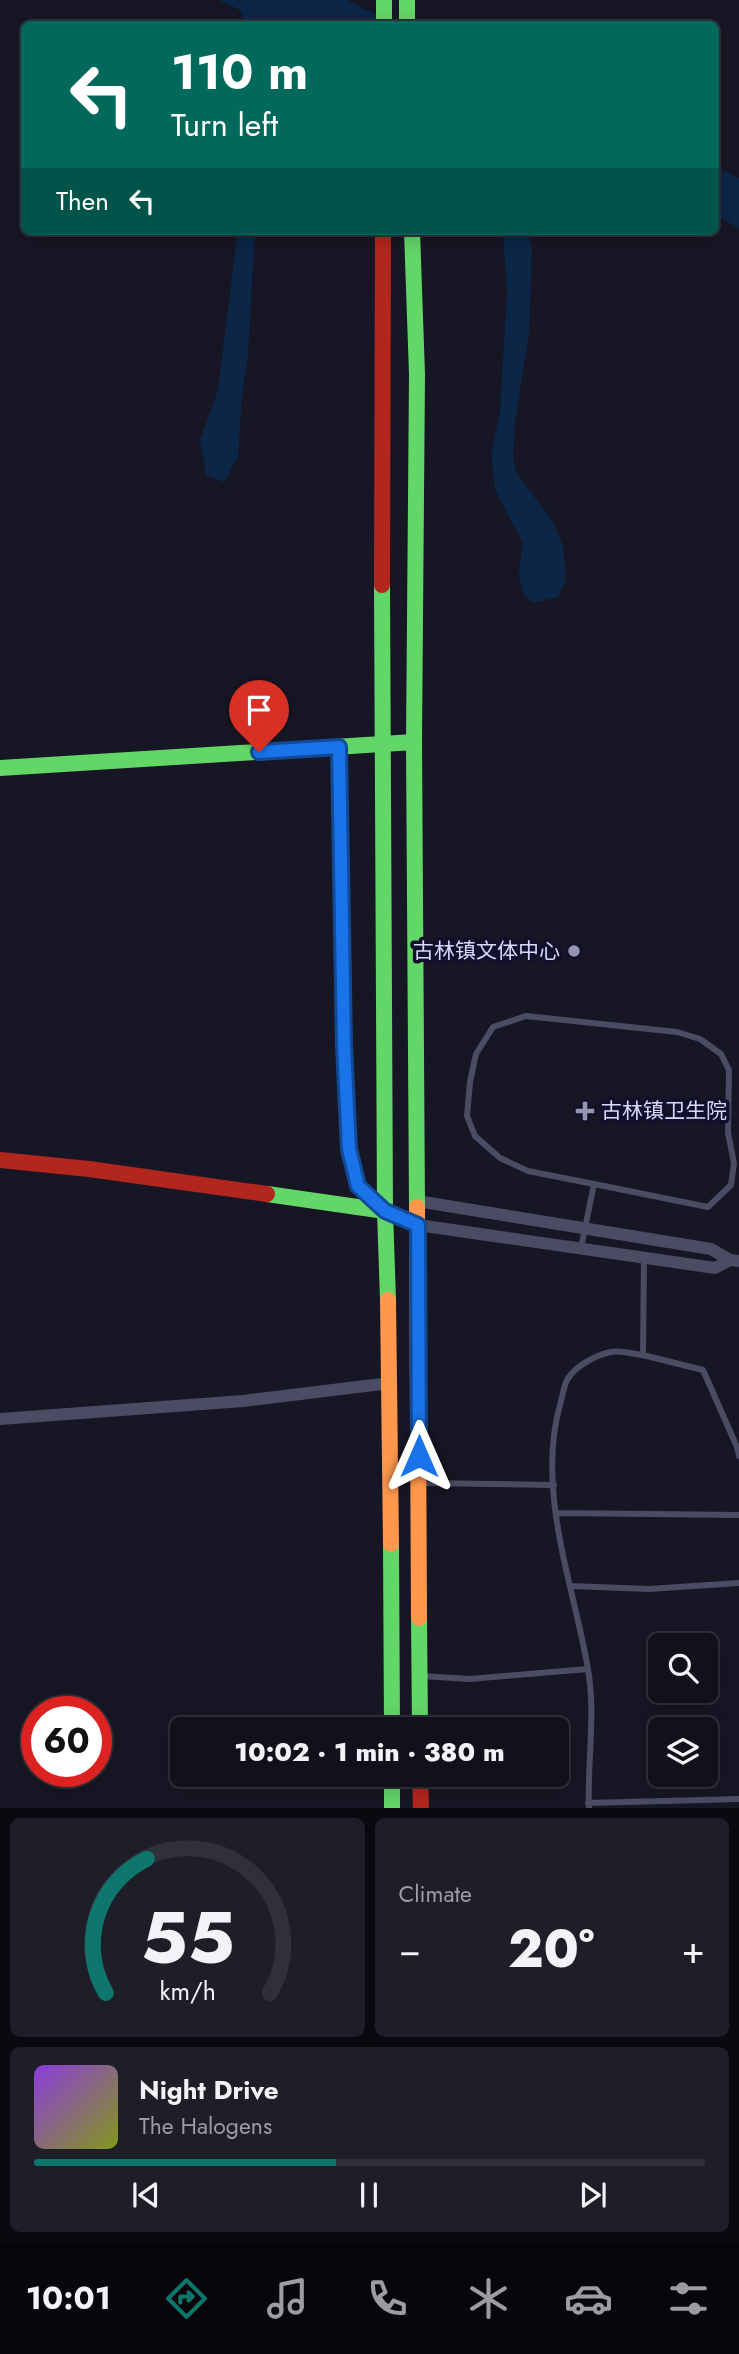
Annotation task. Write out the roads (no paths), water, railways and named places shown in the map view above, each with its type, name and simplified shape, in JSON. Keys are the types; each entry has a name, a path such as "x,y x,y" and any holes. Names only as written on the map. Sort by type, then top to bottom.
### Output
{"main road":[{"path":"384,0 384,21"},
{"path":"407,0 407,21"},
{"path":"383,235 382,744 392,1717"},
{"path":"412,235 417,374 414,742 420,1717"},
{"path":"0,768 414,742"},
{"path":"0,1160 89,1169 385,1211 418,1225"},
{"path":"385,1211 417,1201"},
{"path":"392,1787 392,1808"},
{"path":"420,1787 421,1808"}],"street":[{"path":"339,747 344,1046 349,1149 358,1186 385,1211"},
{"path":"417,1201 711,1249 735,1261"},
{"path":"418,1225 715,1268 735,1261"},
{"path":"0,1419 243,1401 390,1383"}],"lane":[{"path":"526,1016 677,1032 700,1039 722,1054 729,1070 729,1133 734,1163 731,1185 708,1207 594,1184 528,1171 500,1158 475,1136 467,1116 470,1082 476,1054 493,1027 526,1016"},
{"path":"581,1248 594,1184"},
{"path":"643,1355 644,1258"},
{"path":"739,1456 703,1370 643,1355 614,1351 590,1360 567,1379 556,1417 553,1442 554,1485 561,1548 588,1669 592,1702 588,1806 739,1799"},
{"path":"419,1483 554,1485"},
{"path":"557,1513 739,1515"},
{"path":"570,1586 649,1589 739,1583"},
{"path":"420,1676 470,1679 588,1669"}],"water":[{"path":"219,0 347,0 389,21 243,21 240,10"},
{"path":"719,168 739,178 739,228 719,218"},
{"path":"237,235 255,235 248,355 238,457 224,482 206,475 200,440 218,390"},
{"path":"503,235 529,235 532,250 529,332 515,423 513,457 516,472 553,522 563,546 566,579 558,597 533,603 523,594 519,574 523,543 495,490 491,455 500,412 507,293"}],"place":[{"name":"古林镇文体中心","path":"574,951"},
{"name":"古林镇卫生院","path":"585,1111"}]}
